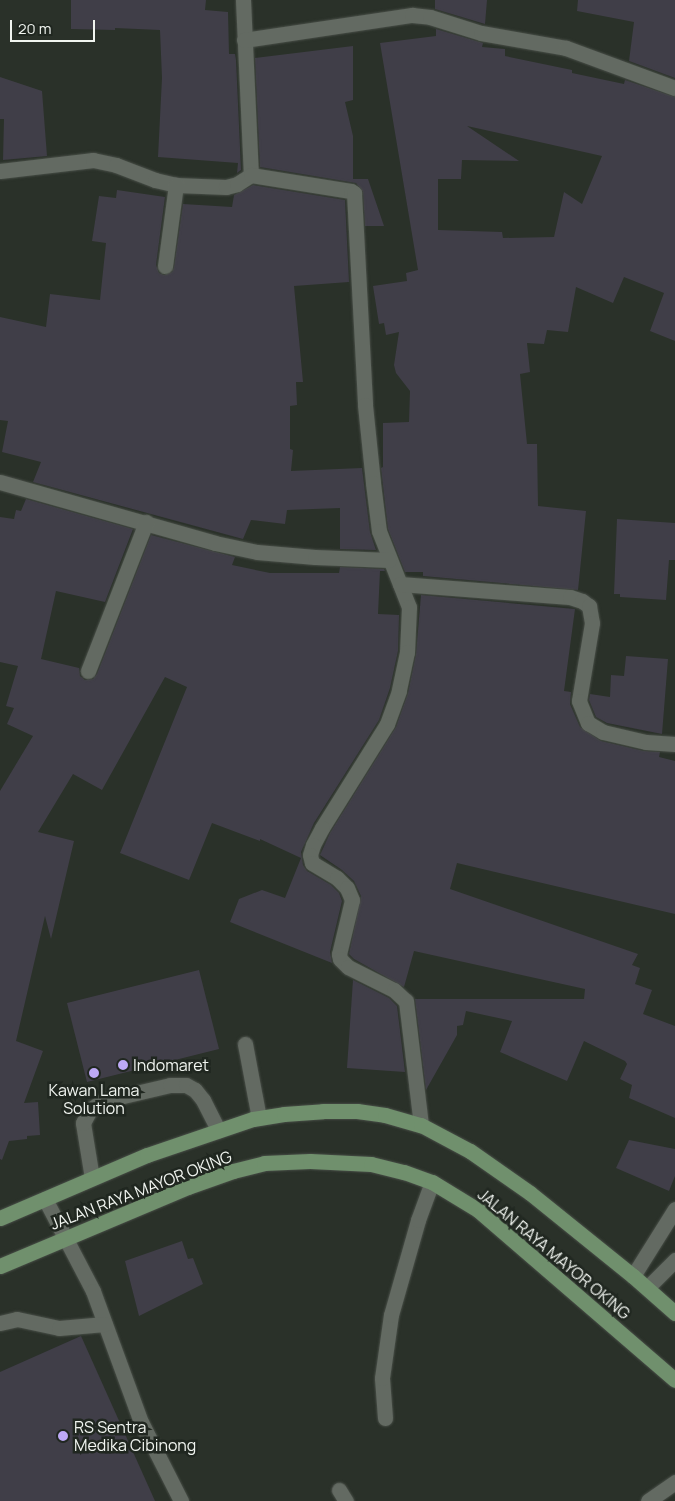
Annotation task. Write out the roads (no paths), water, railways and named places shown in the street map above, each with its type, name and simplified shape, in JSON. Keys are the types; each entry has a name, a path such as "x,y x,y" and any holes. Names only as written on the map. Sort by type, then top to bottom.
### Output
{"main road":[{"name":"JALAN RAYA MAYOR OKING","path":"0,1218 148,1155 218,1130 259,1118 284,1114 357,1111 385,1115 421,1125 470,1151 530,1193 633,1276 675,1313"},
{"name":"JALAN RAYA MAYOR OKING","path":"0,1266 188,1187 233,1171 264,1163 310,1161 371,1164 404,1172 432,1182 478,1210 675,1380"}],"street":[{"path":"243,0 251,175"},
{"path":"244,40 412,15 430,17 481,33 566,48 675,88"},
{"path":"0,171 93,160 116,165 154,180 176,185 226,187 237,184 251,175 350,190 354,193 365,405 372,483 379,531 409,607 407,652 399,691 387,724 312,845 310,855 312,863 337,878 347,888 352,900 339,954 340,959 348,967 382,982 406,1001 421,1125"},
{"path":"165,266 176,185"},
{"path":"0,482 146,522 214,543 257,552 389,560"},
{"path":"88,671 146,522"},
{"path":"400,584 570,597 582,601 589,606 592,623 579,701 588,723 603,732 646,742 675,744"},
{"path":"246,1044 259,1118"},
{"path":"92,1178 83,1124 90,1110 102,1100 170,1085 186,1085 195,1090 203,1100 218,1130"},
{"path":"385,1418 382,1378 391,1315 418,1220 432,1182"},
{"path":"45,1198 93,1291 141,1422 181,1501"},
{"path":"633,1276 675,1210"},
{"path":"647,1288 675,1260"},
{"path":"0,1323 17,1319 59,1328 105,1324"},
{"path":"648,1501 675,1482"}],"place":[{"name":"Indomaret","path":"123,1065"},
{"name":"Kawan Lama Solution","path":"94,1073"},
{"name":"RS Sentra Medika Cibinong","path":"63,1436"}]}
